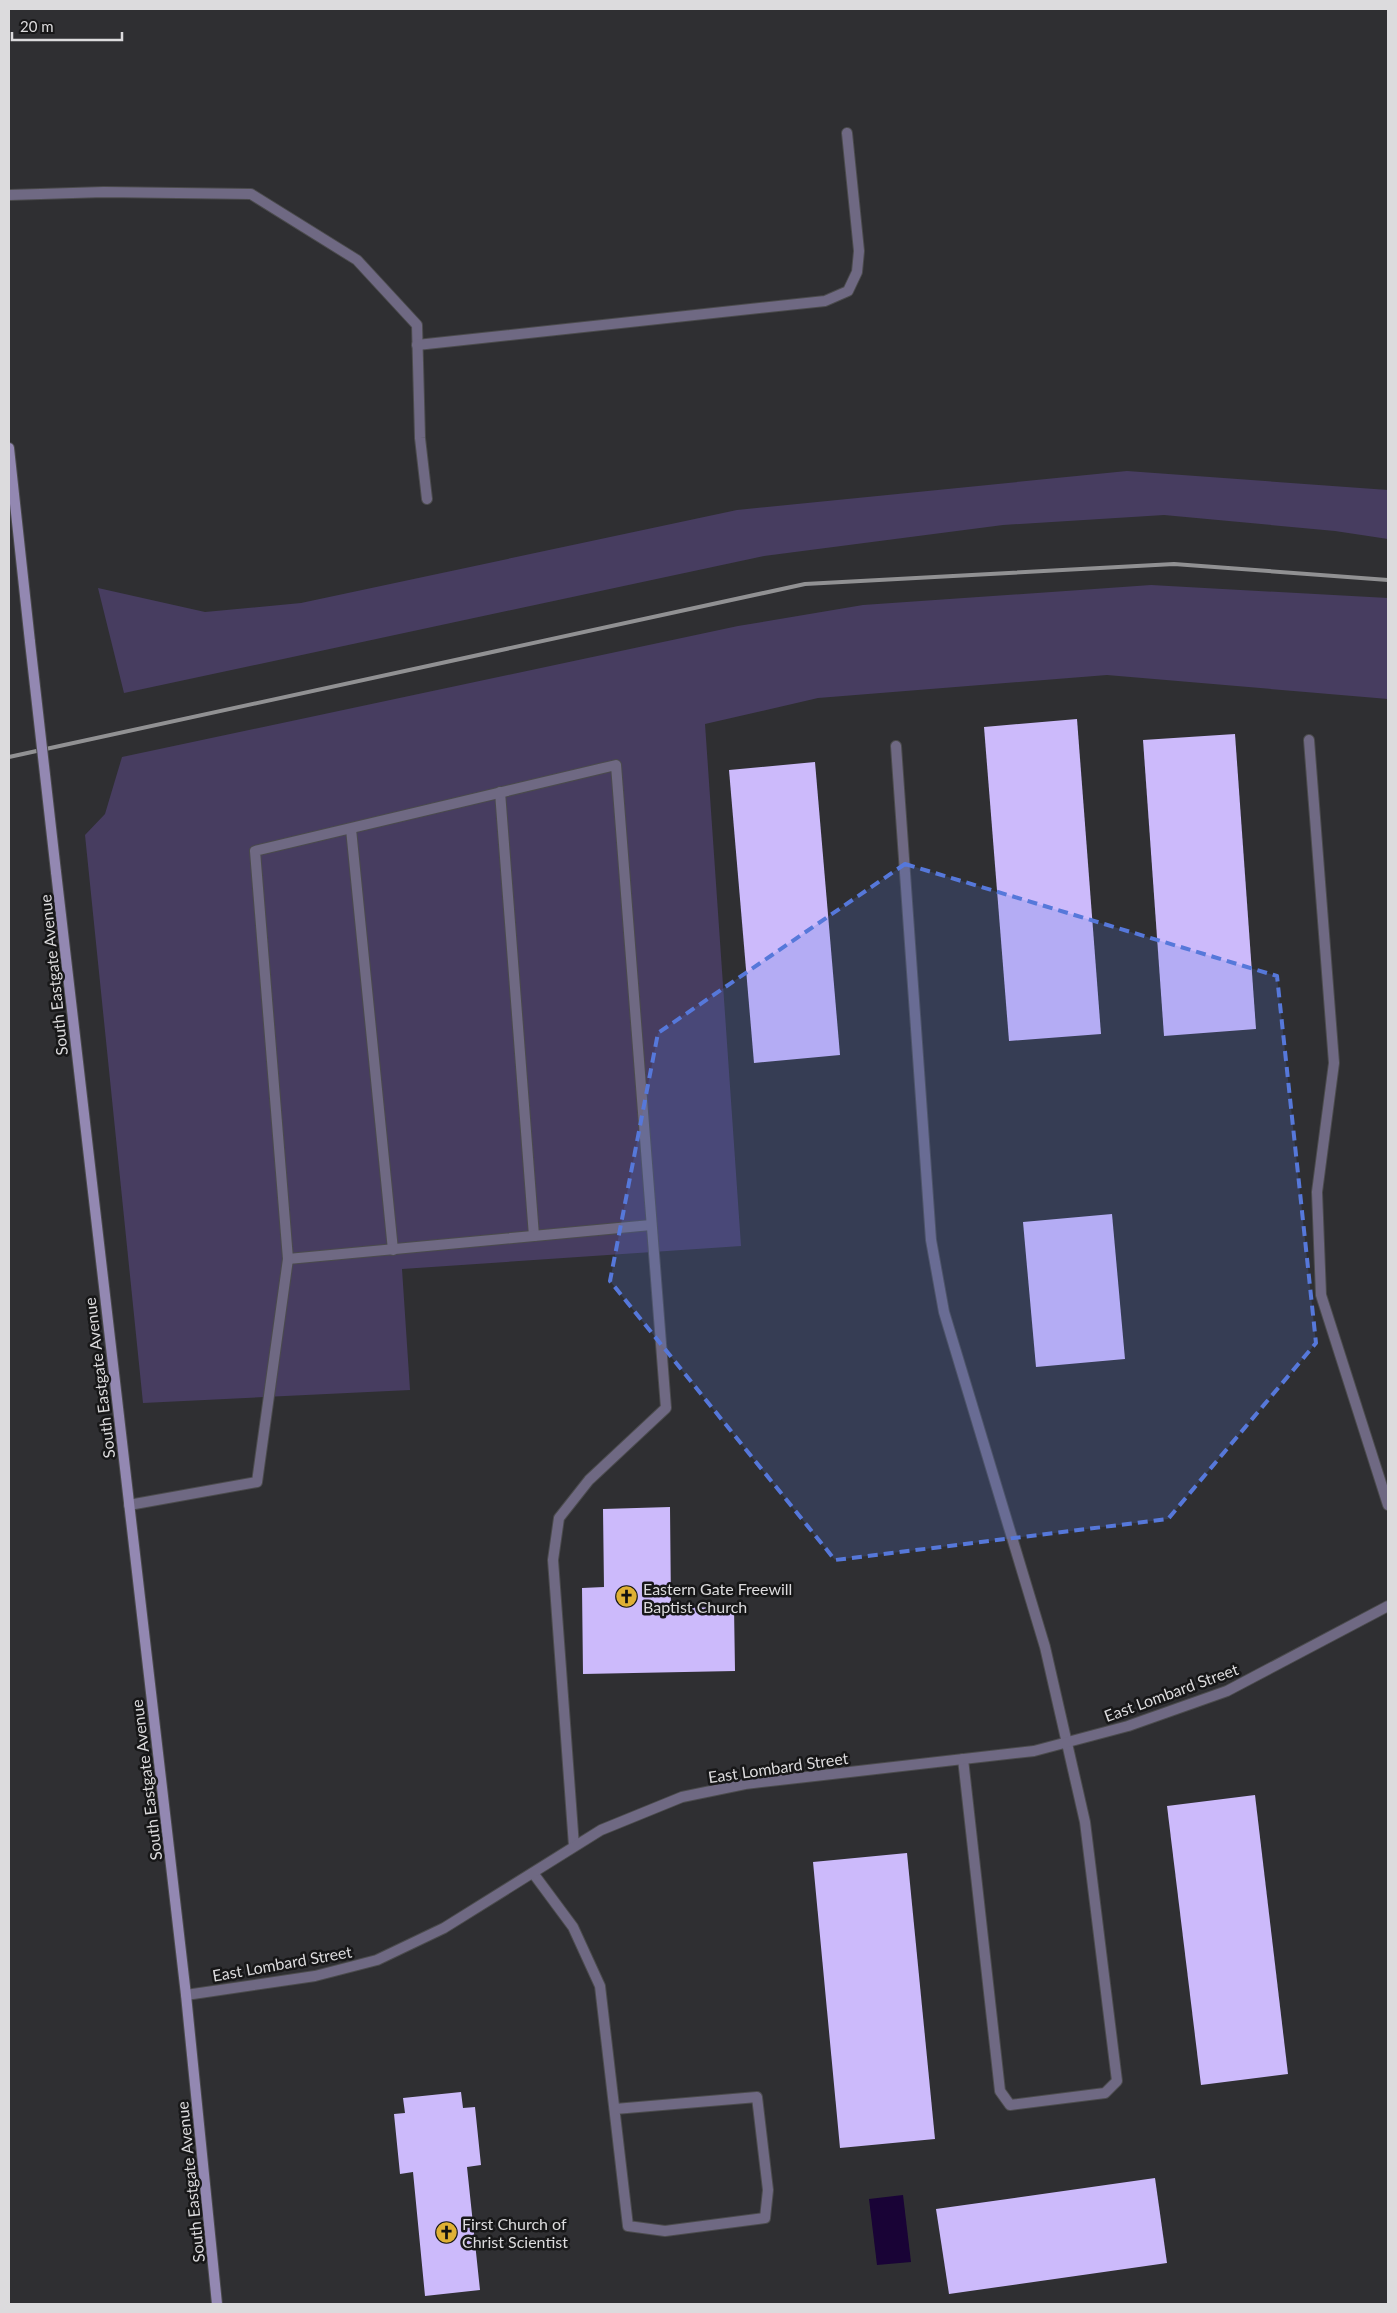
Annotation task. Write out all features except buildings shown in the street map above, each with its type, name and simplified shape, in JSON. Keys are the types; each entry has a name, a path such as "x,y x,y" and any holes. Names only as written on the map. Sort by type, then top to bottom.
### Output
{"street":[{"path":"418,345 826,301 848,291 857,272 859,251 847,133"},
{"path":"9,196 104,192 251,194 357,260 417,325 420,438 427,499"},
{"name":"South Eastgate Avenue","path":"9,448 56,872 186,1995 217,2304"},
{"path":"1310,740 1334,1063 1317,1192 1321,1295 1388,1505"},
{"path":"896,746 931,1240 944,1312 1045,1647 1085,1822 1117,2081 1105,2093 1010,2105 1000,2091 963,1758"},
{"path":"129,1505 257,1482 288,1259 255,852 616,764 666,1408 589,1480 559,1518 553,1560 574,1846"},
{"path":"500,792 534,1236"},
{"path":"351,829 393,1250"},
{"path":"288,1259 651,1225"},
{"name":"East Lombard Street","path":"186,1995 315,1976 377,1960 444,1928 601,1830 682,1797 745,1784 1034,1751 1068,1743 1128,1726 1228,1691 1388,1606"},
{"path":"533,1873 573,1927 600,1986 628,2226 665,2231 765,2218 768,2190 757,2097 615,2109"}],"highlighted area":[{"path":"905,864 1277,976 1316,1343 1168,1519 835,1560 610,1281 658,1033"}],"shaded area":[{"path":"1127,471 1388,490 1388,539 1335,531 1164,515 1003,525 764,556 124,693 98,588 205,612 301,603 737,510"},
{"path":"1151,585 1388,598 1388,699 1107,675 818,698 705,724 741,1246 402,1269 410,1390 143,1403 85,835 105,814 122,757 738,626 863,605"},
{"path":"903,2195 911,2262 877,2265 869,2199"}],"railway":[{"path":"9,757 805,584 1174,564 1388,580"}],"place":[{"name":"Eastern Gate Freewill Baptist Church","path":"627,1597"},
{"name":"First Church of Christ Scientist","path":"446,2232"}]}
